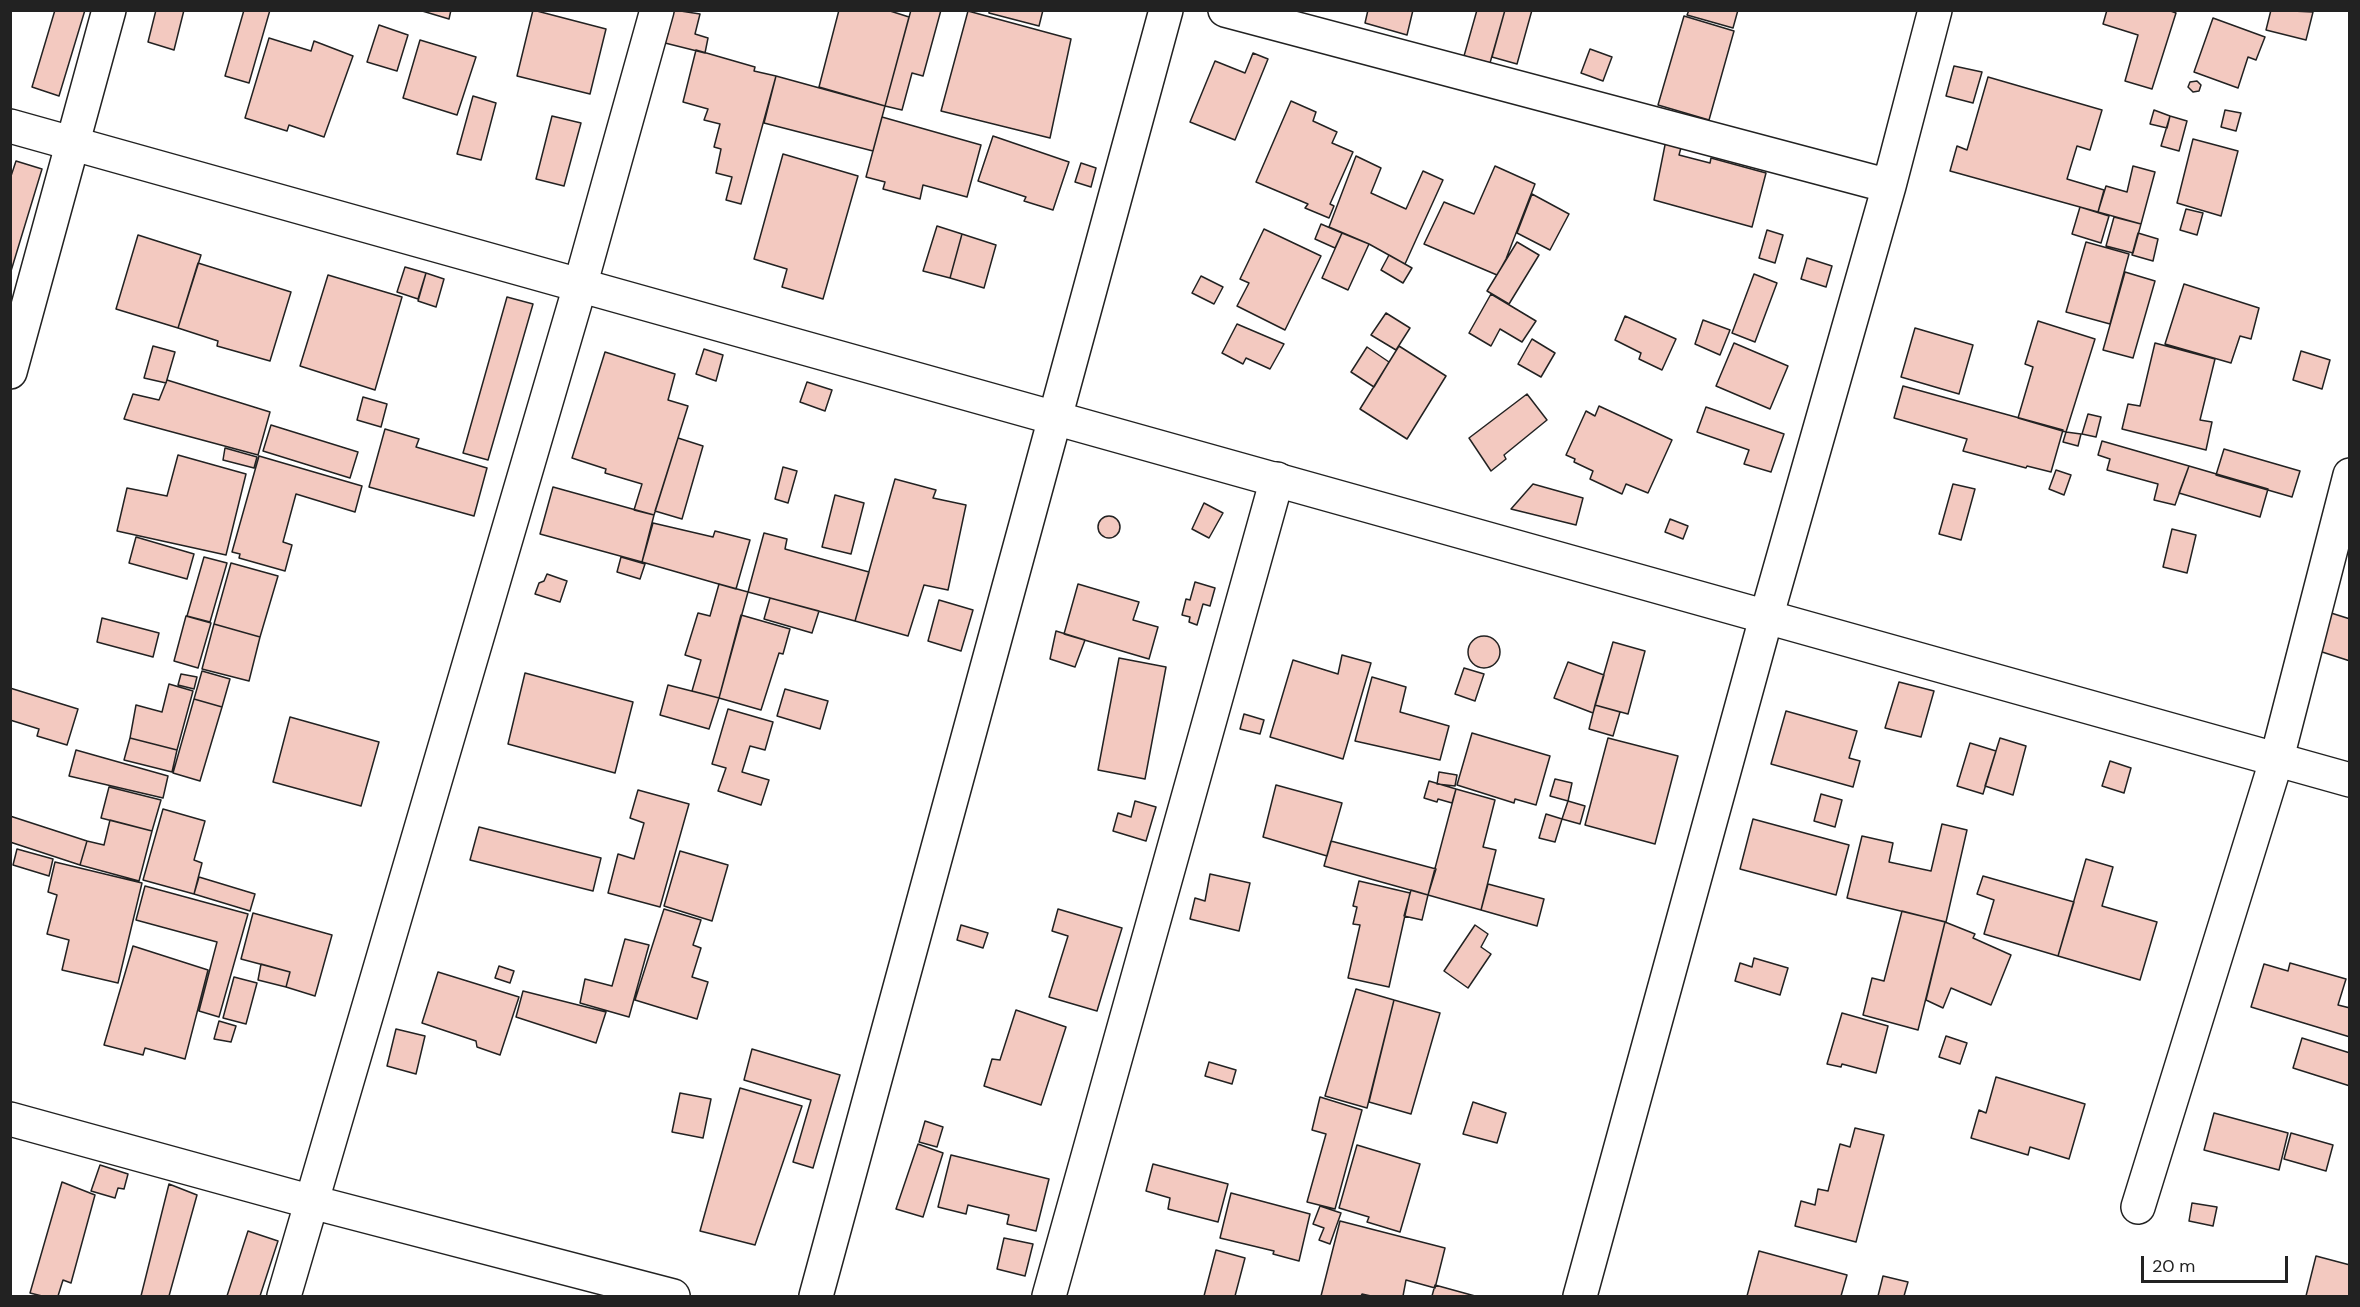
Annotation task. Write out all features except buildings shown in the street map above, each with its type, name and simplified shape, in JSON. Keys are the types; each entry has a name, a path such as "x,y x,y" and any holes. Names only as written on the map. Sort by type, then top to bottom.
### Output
{"street":[{"path":"10,372 109,10"},
{"path":"284,1296 580,286 657,10"},
{"path":"816,1296 1166,10"},
{"path":"1225,10 1889,186"},
{"path":"1580,1296 1889,186 1935,10"},
{"path":"10,126 2349,780"},
{"path":"2138,1207 2277,758 2349,476"},
{"path":"1049,1296 1277,479"},
{"path":"10,1119 312,1202 673,1296"}]}
